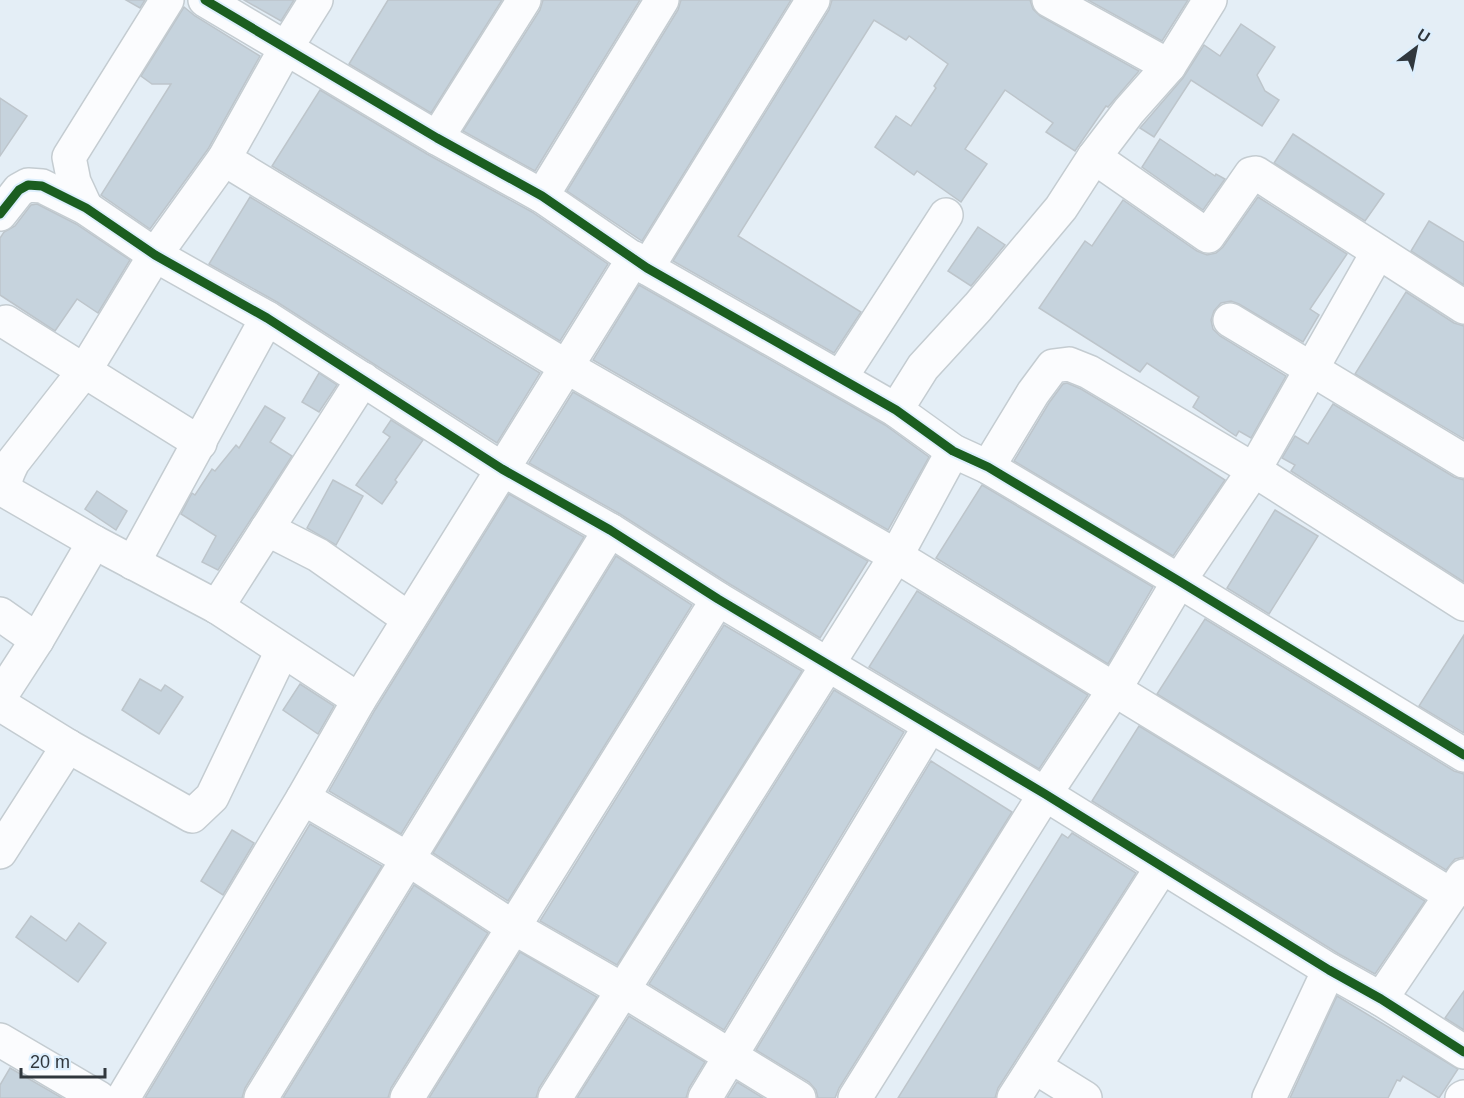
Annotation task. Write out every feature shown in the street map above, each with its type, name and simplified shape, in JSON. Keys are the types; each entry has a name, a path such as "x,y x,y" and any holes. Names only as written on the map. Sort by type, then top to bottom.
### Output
{"street":[{"path":"86,208 74,182 69,157 167,0"},
{"path":"206,0 437,138 542,196 640,263 841,377 896,410 953,451 988,467 1464,755"},
{"path":"316,0 286,48 224,159 155,255 85,370 13,462 5,478 5,485 9,493 94,542 217,607 359,700"},
{"path":"437,138 524,0"},
{"path":"542,196 662,0"},
{"path":"123,1098 303,798 359,700 502,469 567,367 640,263 813,0"},
{"path":"1049,0 1169,66"},
{"path":"896,410 923,367 978,307 1061,208 1094,157 1129,111 1169,66 1210,0"},
{"path":"1094,157 1206,236 1210,236 1251,174 1256,172 1464,307"},
{"path":"224,159 567,367 896,556 1114,690 1458,886 1381,999"},
{"path":"0,214 19,190 28,185 42,186 86,208 155,255 267,318 502,469 610,530 718,599 1046,794 1464,1052"},
{"path":"841,377 946,215"},
{"path":"855,1098 1114,690 1179,581 1254,470 1378,252"},
{"path":"133,563 267,318"},
{"path":"1230,320 1464,461"},
{"path":"6,322 200,442"},
{"path":"988,467 1033,393 1053,366 1069,364 1089,372 1254,470 1464,604"},
{"path":"217,607 363,379"},
{"path":"555,1098 896,556 953,451"},
{"path":"267,529 318,555 409,619"},
{"path":"261,1098 610,530"},
{"path":"0,697 37,640 94,542"},
{"path":"407,1098 718,599"},
{"path":"0,614 37,640"},
{"path":"0,704 68,746 192,816 212,797 282,651"},
{"path":"705,1098 930,726"},
{"path":"0,852 68,746"},
{"path":"303,798 408,859 513,927 623,990 799,1098"},
{"path":"1014,1098 1162,867"},
{"path":"1269,1098 1329,970"},
{"path":"4,1051 99,1098"},
{"path":"1035,1068 1085,1098"}],"building":[{"path":"126,0 145,0 140,8"},
{"path":"244,0 294,0 281,21"},
{"path":"388,0 502,0 431,113 349,64"},
{"path":"543,0 640,0 535,171 463,131 540,10"},
{"path":"681,0 791,0 642,241 567,191 678,10"},
{"path":"832,0 1030,0 1033,9 1040,16 1139,71 1108,107 1106,106 1075,151 1046,132 1053,123 1005,90 965,149 987,164 961,202 917,171 914,175 875,147 896,116 911,126 936,88 934,86 948,64 909,36 906,40 874,20 738,236 861,312 834,353 673,261 829,10"},
{"path":"1088,0 1188,0 1162,41"},
{"path":"184,7 260,56 208,149 150,229 101,195 171,84 152,84 141,76"},
{"path":"1241,24 1275,47 1257,75 1265,91 1279,100 1262,126 1191,80 1154,137 1140,128 1183,78 1204,45 1220,56"},
{"path":"320,90 427,154 532,212 608,264 560,341 272,166"},
{"path":"0,98 27,116 0,156"},
{"path":"1293,134 1384,194 1365,221 1274,163"},
{"path":"1160,139 1215,176 1216,174 1225,179 1203,210 1142,167"},
{"path":"250,197 540,373 497,443 277,302 209,264"},
{"path":"1258,197 1347,254 1310,309 1319,315 1303,342 1231,301 1221,303 1214,311 1211,320 1213,329 1220,336 1286,376 1251,438 1239,431 1236,436 1193,407 1199,397 1147,363 1140,372 1039,308 1085,241 1092,246 1123,200 1197,251 1207,255 1216,253 1223,247"},
{"path":"37,204 76,224 130,260 98,313 77,299 55,331 0,295 0,238 4,232 15,226 31,205"},
{"path":"1429,221 1464,242 1464,285 1411,251"},
{"path":"978,227 1005,245 971,286 948,271"},
{"path":"639,285 885,425 929,457 888,530 593,360"},
{"path":"1406,292 1454,323 1464,326 1464,439 1355,374"},
{"path":"319,373 337,385 319,412 302,402"},
{"path":"1067,383 1116,410 1225,480 1173,556 1014,461 1049,403 1063,384"},
{"path":"573,392 868,561 820,638 620,514 529,463"},
{"path":"1333,404 1454,477 1464,480 1464,582 1291,471 1295,465 1282,458 1295,436 1308,444"},
{"path":"265,406 285,418 270,442 292,456 218,570 202,562 216,536 181,514 192,493 195,495 212,469 215,471 236,445 239,448"},
{"path":"391,420 423,440 395,480 397,482 382,504 356,485 390,437 383,432"},
{"path":"333,480 363,496 336,545 307,528"},
{"path":"982,485 1153,587 1108,664 936,558"},
{"path":"97,491 127,511 116,530 85,509"},
{"path":"509,494 584,537 401,834 329,791 375,710"},
{"path":"1275,510 1318,536 1269,614 1227,588"},
{"path":"616,556 692,605 508,901 433,853"},
{"path":"917,591 1088,695 1039,769 869,667"},
{"path":"1205,619 1454,771 1464,774 1464,857 1455,859 1446,870 1157,694"},
{"path":"724,625 802,671 617,965 540,921"},
{"path":"1464,635 1464,733 1419,706"},
{"path":"140,679 161,691 165,685 183,697 159,734 122,710"},
{"path":"300,684 334,706 318,734 283,710"},
{"path":"834,690 904,732 724,1030 649,984"},
{"path":"1139,726 1425,901 1375,974 1092,801"},
{"path":"931,761 1012,812 839,1088 835,1098 818,1098 816,1090 809,1082 756,1050"},
{"path":"310,824 382,866 245,1088 242,1098 145,1098"},
{"path":"232,830 254,843 223,895 201,881"},
{"path":"1072,833 1136,873 998,1088 995,1098 898,1098 1062,834 1068,838"},
{"path":"414,885 488,933 391,1088 388,1098 283,1098"},
{"path":"31,916 66,941 79,923 106,943 78,982 16,937"},
{"path":"520,952 597,997 539,1088 536,1098 429,1098"},
{"path":"1464,991 1464,1030 1445,1018"},
{"path":"1337,996 1458,1069 1439,1098 1403,1076 1400,1081 1397,1080 1388,1098 1290,1098"},
{"path":"629,1016 705,1062 689,1088 686,1098 577,1098"},
{"path":"10,1068 62,1098 0,1098 0,1085"},
{"path":"737,1082 763,1098 727,1098"}],"cycle path":[{"path":"205,0 437,138 542,196 647,268 896,410 953,451 988,467 1464,755"},
{"path":"0,214 19,190 28,185 42,186 86,208 155,255 267,318 502,469 610,530 718,599 1045,794 1464,1052"}]}
